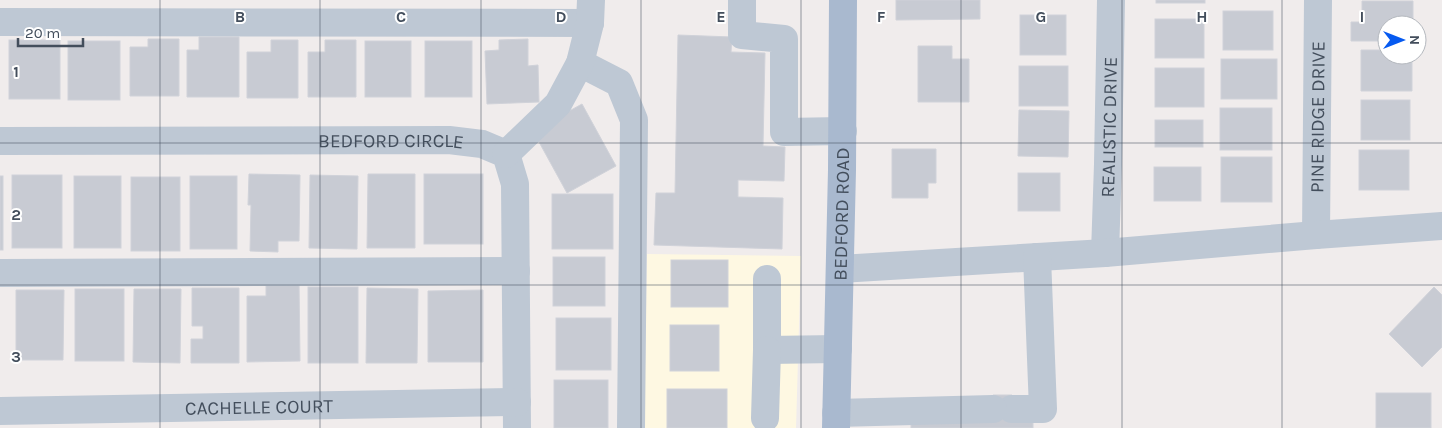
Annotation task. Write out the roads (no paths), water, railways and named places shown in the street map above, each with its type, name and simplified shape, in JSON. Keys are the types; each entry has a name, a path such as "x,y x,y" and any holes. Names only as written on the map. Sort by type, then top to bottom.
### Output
{"main road":[{"name":"BEDFORD ROAD","path":"836,420 843,131 843,0"}],"street":[{"path":"742,0 742,35 784,39 784,132 843,131"},
{"name":"REALISTIC DRIVE","path":"1105,253 1111,0"},
{"name":"PINE RIDGE DRIVE","path":"1316,235 1318,0"},
{"path":"0,22 591,11 580,63 558,104 506,154 515,184 517,415"},
{"path":"580,63 619,83 634,120 631,428"},
{"name":"BEDFORD CIRCLE","path":"0,141 449,140 482,144 506,154"},
{"path":"840,269 1105,253 1442,226"},
{"path":"836,420 1003,409 1043,409 1038,257"},
{"path":"0,273 516,271"},
{"path":"765,418 766,279"},
{"path":"766,350 838,349"},
{"name":"CACHELLE COURT","path":"0,411 517,415"}]}
